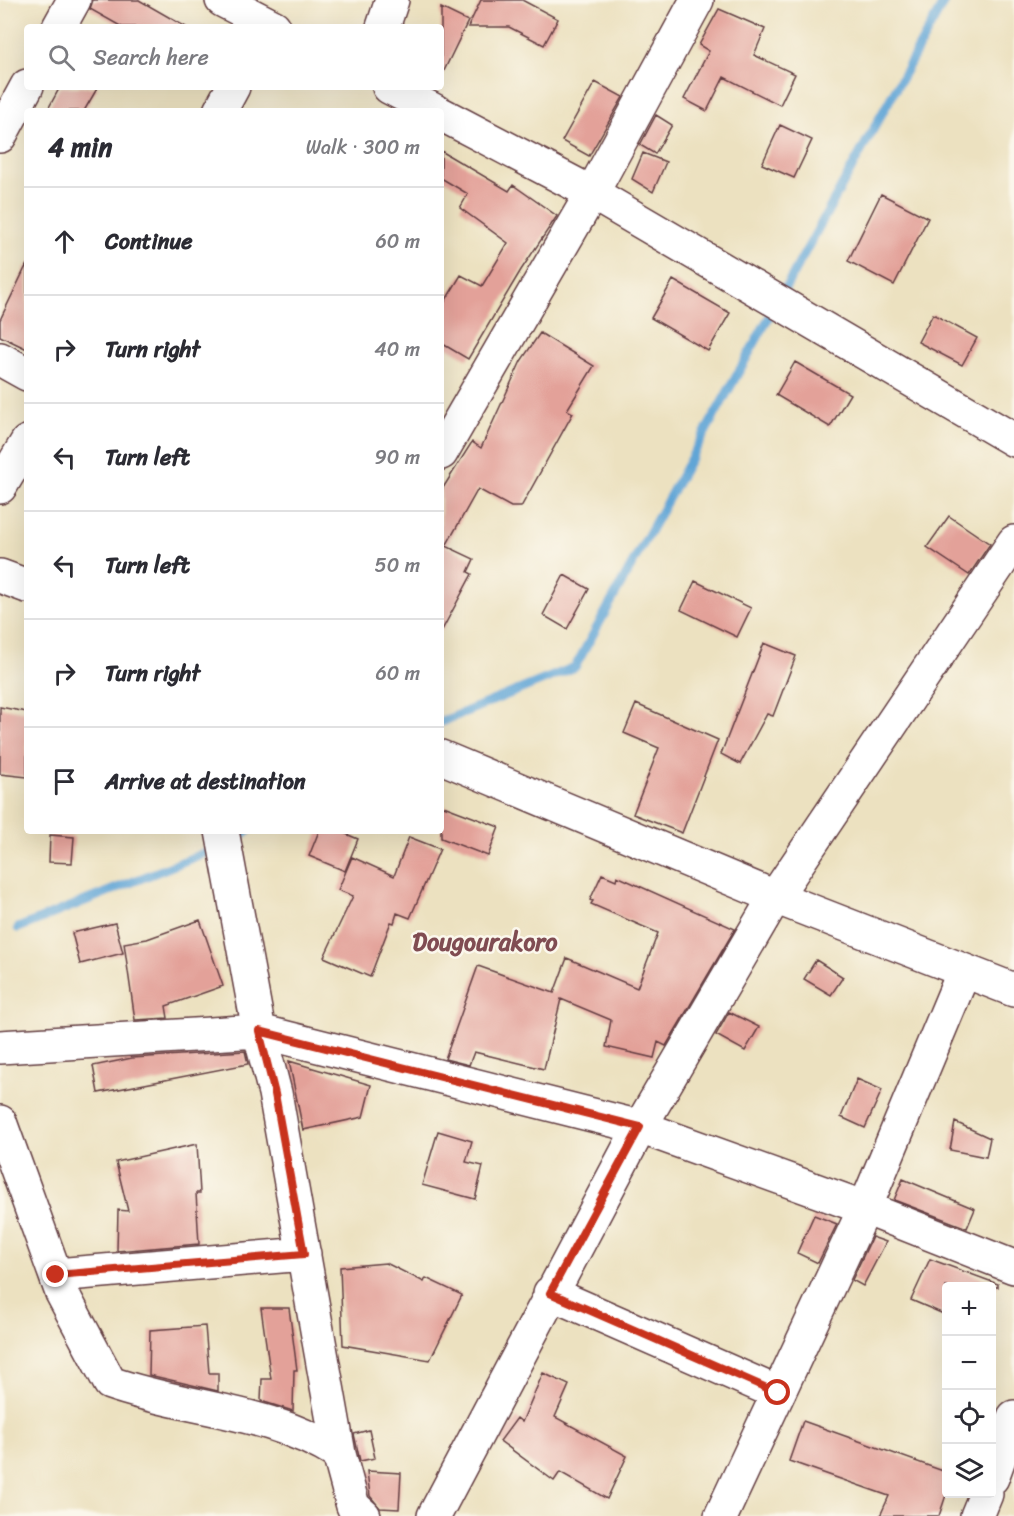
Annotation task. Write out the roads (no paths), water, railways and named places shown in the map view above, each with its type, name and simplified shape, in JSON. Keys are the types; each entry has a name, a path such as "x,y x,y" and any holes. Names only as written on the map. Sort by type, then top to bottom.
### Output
{"street":[{"path":"61,24 74,0"},
{"path":"384,24 392,0"},
{"path":"444,448 592,193 697,0"},
{"path":"0,136 25,90"},
{"path":"222,108 232,90"},
{"path":"395,90 429,108"},
{"path":"444,116 592,193 1014,440"},
{"path":"0,359 24,372"},
{"path":"0,487 24,447"},
{"path":"434,1516 550,1293 640,1127 775,897 1014,542"},
{"path":"0,576 24,585"},
{"path":"444,758 775,897 1014,990"},
{"path":"223,834 259,1031 275,1094 339,1454 356,1513"},
{"path":"721,1516 865,1208 964,971"},
{"path":"0,1047 259,1031 640,1127 865,1208 1014,1267"},
{"path":"0,1122 62,1293 110,1383 141,1394 249,1415 317,1440 339,1454"},
{"path":"56,1275 304,1254"},
{"path":"550,1293 778,1393"},
{"path":"996,1467 1014,1417"},
{"path":"977,1516 984,1498"}],"waterway":[{"path":"444,721 575,667 945,0"},
{"path":"231,841 243,834"},
{"path":"18,928 219,847"}],"district":[{"name":"Dougourakoro","path":"485,942"}]}
